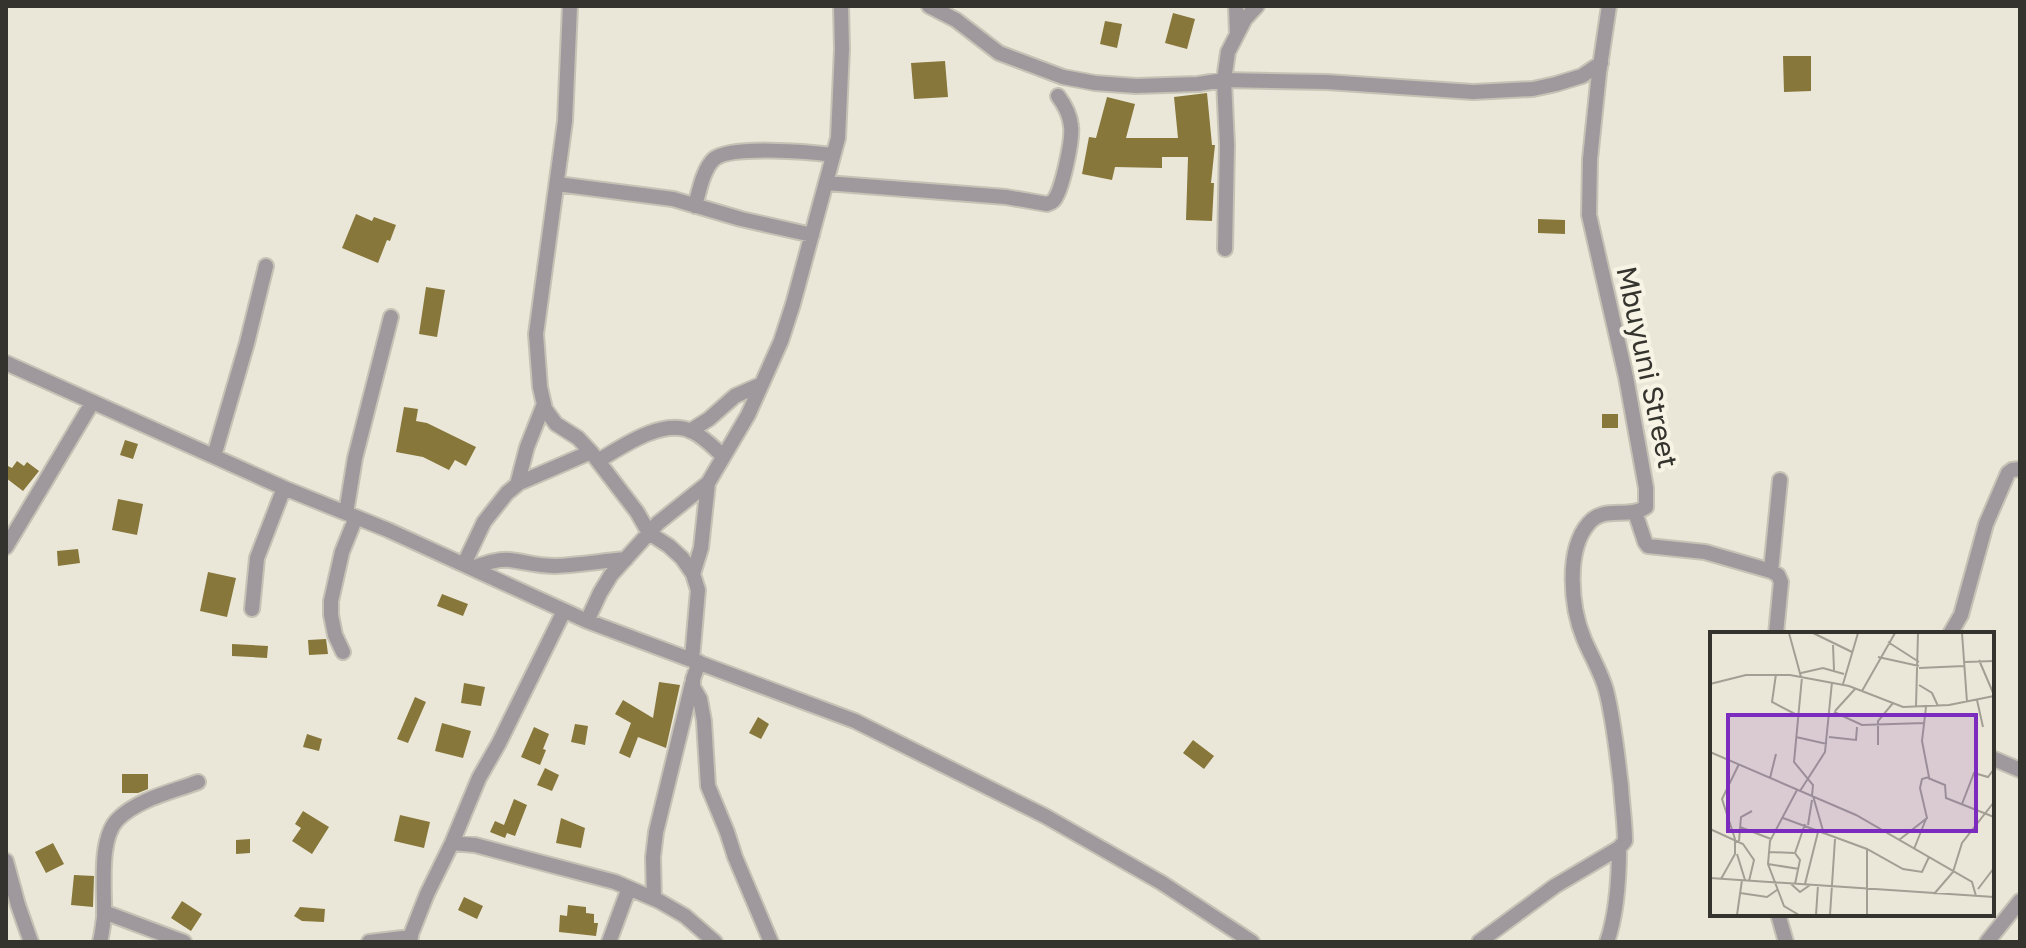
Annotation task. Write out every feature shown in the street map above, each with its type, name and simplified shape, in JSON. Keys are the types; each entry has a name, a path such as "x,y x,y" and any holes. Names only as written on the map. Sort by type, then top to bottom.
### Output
{"street":[{"path":"570,6 565,121 536,334 540,387 545,409 556,424 578,438 637,512 649,533 682,558 693,574 698,590 696,660 656,832 654,899"},
{"path":"929,6 953,11 999,53 1063,77 1095,83 1136,86 1224,80 1327,82 1473,92 1533,89 1556,84 1582,76 1601,63"},
{"path":"1236,6 1237,35"},
{"path":"1225,249 1227,145 1224,80 1228,52 1245,19 1257,6"},
{"name":"Mbuyuni Street","path":"1609,6 1590,159 1589,215 1626,377 1646,488 1646,507 1635,512"},
{"path":"587,621 611,575 658,523 708,483 748,415 781,341 838,138 843,8"},
{"path":"826,183 1006,197 1047,204 1059,192 1072,126 1058,96"},
{"path":"695,206 712,161 723,154 742,151 833,155"},
{"path":"557,184 673,199 812,235"},
{"path":"214,456 266,266"},
{"path":"343,652 335,635 331,601 351,515 355,458 391,317"},
{"path":"6,363 587,621 855,721 1045,816 1162,883 1252,942"},
{"path":"690,431 735,396 762,384"},
{"path":"6,547 92,403"},
{"path":"517,485 527,447 544,404"},
{"path":"468,566 484,522 495,506 517,485 670,427 690,431 723,456"},
{"path":"1951,632 1961,615 1986,524 2008,473 2020,469"},
{"path":"1771,571 1780,480"},
{"path":"693,574 701,548 708,483"},
{"path":"252,609 257,558 284,488"},
{"path":"1479,942 1555,886 1619,848 1626,839 1617,749 1606,688 1583,637 1573,601 1575,547 1581,533 1596,517 1605,513 1635,512 1648,546 1705,552 1778,575 1781,582 1776,632"},
{"path":"468,566 509,560 552,566 626,559"},
{"path":"369,942 409,940 479,778 564,611"},
{"path":"693,679 704,721 708,786 771,942"},
{"path":"1994,759 2020,770"},
{"path":"100,942 108,836 118,820 142,803 198,782"},
{"path":"452,843 488,848 615,882 685,916 715,942"},
{"path":"1607,942 1616,899 1619,848"},
{"path":"6,861 31,942"},
{"path":"609,942 629,888"},
{"path":"1987,942 2020,901"},
{"path":"104,912 184,942"},
{"path":"1779,916 1786,942"}],"building":[{"path":"1173,13 1195,19 1187,49 1165,43"},
{"path":"1105,21 1122,24 1117,48 1100,44"},
{"path":"1783,56 1811,56 1811,91 1784,92"},
{"path":"945,61 948,97 914,99 911,63"},
{"path":"1207,93 1212,145 1215,145 1211,183 1214,183 1212,221 1186,220 1188,157 1162,157 1162,168 1115,167 1112,180 1082,174 1089,137 1096,138 1107,97 1135,104 1126,138 1178,138 1174,97"},
{"path":"356,214 372,221 374,217 396,225 378,263 342,248"},
{"path":"1538,219 1565,220 1565,234 1538,233"},
{"path":"426,287 445,290 437,337 419,334"},
{"path":"404,407 418,409 416,421 427,423 476,447 466,466 455,460 449,470 423,457 396,452"},
{"path":"1602,414 1618,414 1618,428 1602,428"},
{"path":"125,440 138,444 133,459 120,455"},
{"path":"17,461 24,466 27,462 39,471 23,491 6,478 6,465 12,468"},
{"path":"118,499 143,504 137,535 112,530"},
{"path":"78,549 80,563 58,566 57,551"},
{"path":"208,572 236,578 227,617 200,611"},
{"path":"442,594 468,604 463,616 437,606"},
{"path":"326,639 328,654 309,655 308,640"},
{"path":"232,644 268,646 267,658 232,656"},
{"path":"659,682 680,685 666,748 638,737 630,758 619,753 631,723 615,714 623,700 653,718"},
{"path":"464,683 485,687 481,706 461,703"},
{"path":"415,697 426,702 408,743 397,739"},
{"path":"758,717 769,724 761,739 749,733"},
{"path":"442,723 471,731 463,758 435,751"},
{"path":"575,724 588,726 585,745 571,742"},
{"path":"534,727 549,734 540,765 521,757"},
{"path":"307,734 322,739 319,751 303,747"},
{"path":"1193,740 1214,756 1204,769 1183,753"},
{"path":"545,768 559,775 552,791 537,785"},
{"path":"122,774 148,774 148,789 138,793 122,793"},
{"path":"514,799 527,805 515,836 507,833 505,838 490,832 495,821 504,825"},
{"path":"303,811 329,827 312,854 292,841 301,828 295,824"},
{"path":"400,815 430,822 424,848 394,841"},
{"path":"561,818 585,828 581,848 556,843"},
{"path":"250,839 250,853 236,854 236,840"},
{"path":"53,843 64,864 46,873 35,852"},
{"path":"74,875 94,876 93,907 71,905"},
{"path":"464,897 483,906 477,919 458,910"},
{"path":"182,901 202,914 191,931 171,918"},
{"path":"568,905 586,907 586,913 594,914 594,923 598,923 596,936 559,932 560,915 567,916"},
{"path":"300,907 325,909 324,922 302,921 294,916"}]}
